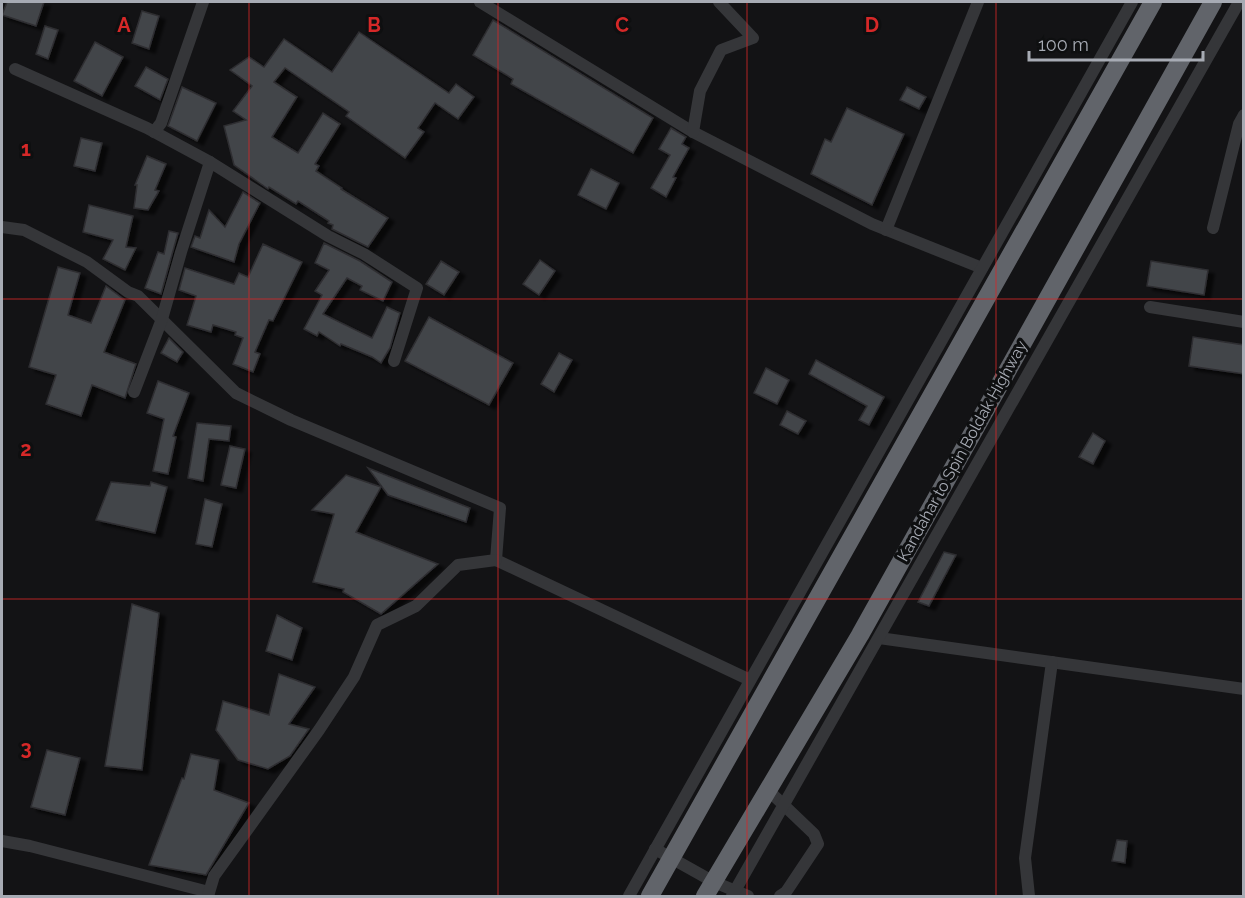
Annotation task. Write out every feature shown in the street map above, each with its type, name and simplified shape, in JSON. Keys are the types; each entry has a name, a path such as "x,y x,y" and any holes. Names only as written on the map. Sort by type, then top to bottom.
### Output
{"highway":[{"path":"650,897 663,854 1153,2"},
{"name":"Kandahar to Spin Boldak Highway","path":"710,889 860,635 1213,2"}],"street":[{"path":"154,132 161,123 203,2"},
{"path":"480,2 693,132 886,230 982,268"},
{"path":"693,132 700,91 721,50 753,38 726,6 719,2"},
{"path":"886,230 978,2"},
{"path":"629,897 663,854 750,680 1132,2"},
{"path":"733,894 1239,2"},
{"path":"15,69 154,132 210,162 328,236 364,254 417,288 393,361"},
{"path":"1213,228 1239,124 1244,115"},
{"path":"134,392 162,320 210,162"},
{"path":"2,227 24,230 87,262 128,292 138,296 236,393 291,420 500,508 496,560"},
{"path":"1150,307 1244,322"},
{"path":"2,841 30,846 208,895 214,876 319,730 354,677 377,625 416,606 458,565 496,560 750,680"},
{"path":"879,638 1244,689"},
{"path":"1029,897 1024,858 1052,662"},
{"path":"768,790 814,834 818,844 786,892 780,897"},
{"path":"663,854 710,889 748,897"}],"building":[{"path":"7,2 44,2 36,26 2,15"},
{"path":"142,11 159,16 149,49 132,43"},
{"path":"493,20 653,118 633,153 511,84 513,79 473,55"},
{"path":"45,26 58,30 48,59 36,54"},
{"path":"359,32 449,93 456,84 474,97 458,119 435,103 418,128 424,132 405,158 346,116 349,112 285,68 274,82 297,97 272,137 298,153 323,113 340,124 315,164 319,166 316,171 388,218 368,247 332,229 333,225 328,223 329,221 298,201 296,204 269,187 268,189 234,165 224,126 246,120 233,111 252,86 230,70 249,57 264,67 284,39 332,72"},
{"path":"95,42 123,57 102,96 74,81"},
{"path":"146,67 168,79 160,100 135,86"},
{"path":"182,87 216,103 197,141 168,126"},
{"path":"907,87 926,97 919,109 900,100"},
{"path":"847,108 904,134 872,205 811,174 825,139 831,142"},
{"path":"671,128 686,137 682,144 689,148 673,177 676,178 666,197 651,188 670,155 659,149"},
{"path":"81,138 102,143 95,171 74,166"},
{"path":"147,156 166,164 155,190 159,191 148,210 134,208 137,185 135,185"},
{"path":"591,169 619,183 606,209 578,195"},
{"path":"243,192 260,203 239,244 234,262 191,247 195,236 200,238 209,210 225,227"},
{"path":"89,205 133,216 126,247 136,248 125,270 103,259 113,240 83,232"},
{"path":"169,231 178,233 161,294 145,288 158,252 164,254"},
{"path":"324,243 360,261 392,282 383,301 360,290 362,286 347,278 323,314 372,338 387,307 400,313 390,348 381,363 341,344 340,346 319,332 317,336 304,329 322,295 315,291 329,270 315,263"},
{"path":"263,244 302,262 273,321 269,320 255,352 260,354 253,372 233,364 243,338 235,335 236,332 213,325 211,332 187,325 196,296 179,290 185,268 234,284 239,273 248,277"},
{"path":"540,260 555,271 539,295 523,284"},
{"path":"441,261 459,272 444,295 426,284"},
{"path":"1151,261 1208,270 1204,295 1147,286"},
{"path":"58,267 80,273 68,315 91,323 106,286 125,300 104,352 136,364 125,398 92,385 81,416 46,404 56,375 29,367"},
{"path":"429,317 513,363 489,405 405,361"},
{"path":"1193,337 1244,345 1244,374 1189,366"},
{"path":"169,338 183,352 177,362 161,353"},
{"path":"559,353 572,360 554,392 541,384"},
{"path":"816,360 884,397 869,425 859,420 867,406 809,374"},
{"path":"766,368 789,380 777,404 754,393"},
{"path":"158,381 189,393 173,436 176,437 168,474 153,471 164,419 147,413"},
{"path":"787,411 806,421 798,434 780,425"},
{"path":"197,423 231,426 229,441 209,439 203,481 188,478"},
{"path":"1093,433 1105,441 1093,464 1079,457"},
{"path":"230,446 245,449 236,488 221,485"},
{"path":"368,468 470,508 466,522 388,495"},
{"path":"346,475 381,487 356,532 438,564 381,614 343,592 344,589 313,582 334,514 312,510"},
{"path":"111,482 150,486 151,482 167,487 155,533 96,520"},
{"path":"205,499 222,504 212,547 196,544"},
{"path":"944,552 956,555 929,606 918,602"},
{"path":"132,604 159,613 142,770 105,766"},
{"path":"277,615 302,628 292,660 266,651"},
{"path":"279,674 315,687 289,724 309,729 290,756 268,769 238,760 216,730 223,701 269,715"},
{"path":"47,750 80,758 65,815 31,807"},
{"path":"191,754 219,760 214,790 249,803 206,875 149,865 182,778 184,779"},
{"path":"1117,840 1127,841 1125,863 1112,861"}]}
